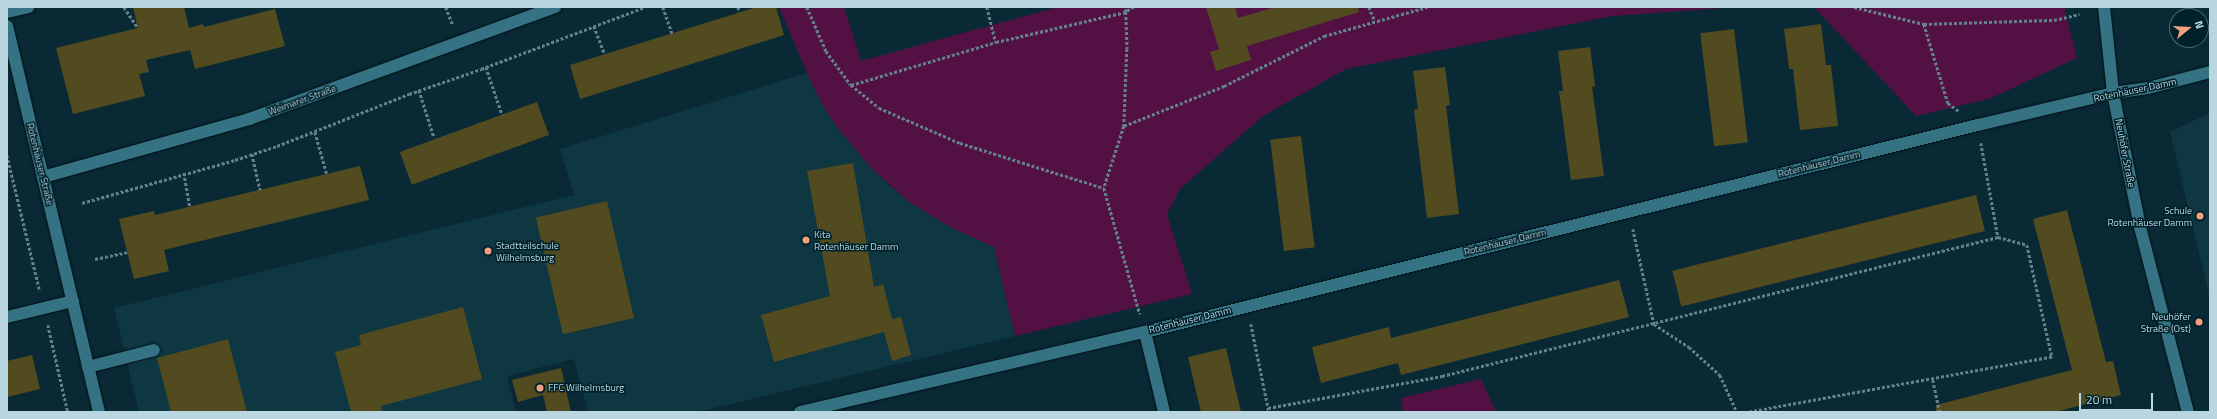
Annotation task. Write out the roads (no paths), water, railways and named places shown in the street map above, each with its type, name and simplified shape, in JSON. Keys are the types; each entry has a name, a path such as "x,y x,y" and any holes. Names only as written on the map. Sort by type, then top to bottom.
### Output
{"street":[{"path":"7,12 28,7"},
{"name":"Weimarer Straße","path":"43,177 249,119 555,7"},
{"name":"Neuhöfer Straße","path":"2104,8 2113,93 2140,227 2188,412"},
{"name":"Rotenhäuser Straße","path":"7,26 99,412"},
{"name":"Rotenhäuser Damm","path":"800,412 1145,332 1978,125 2113,93 2148,88 2210,72"},
{"path":"7,317 73,301"},
{"path":"1145,332 1164,412"},
{"path":"88,367 154,350"}],"place":[{"name":"Schule Rotenhäuser Damm","path":"2200,216"},
{"name":"Kita Rotenhäuser Damm","path":"806,240"},
{"name":"Stadtteilschule Wilhelmsburg","path":"488,251"},
{"name":"Neuhöfer Straße (Ost)","path":"2199,322"},
{"name":"FFC Wilhelmsburg","path":"540,388"}]}
